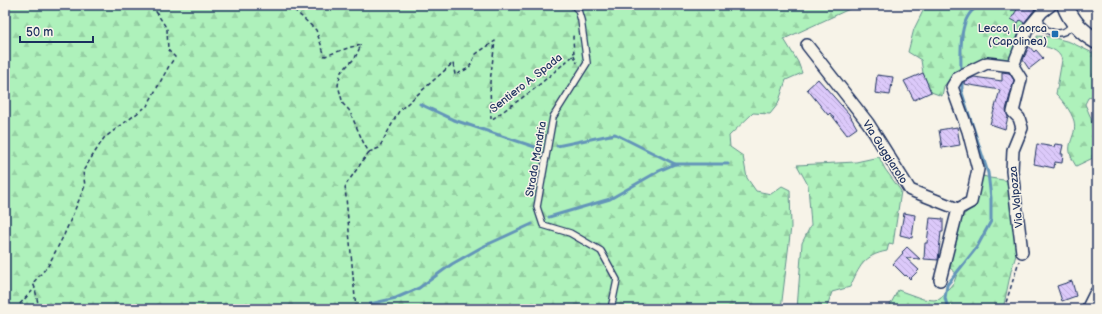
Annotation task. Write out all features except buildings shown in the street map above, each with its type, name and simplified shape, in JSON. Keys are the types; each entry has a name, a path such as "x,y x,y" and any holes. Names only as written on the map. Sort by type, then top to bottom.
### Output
{"main road":[{"path":"1065,5 1073,20 1083,32 1097,41"},
{"path":"1090,309 1097,295"}],"street":[{"path":"940,280 958,209 971,202 978,169 968,131 952,87 958,78 987,63 1014,66 1027,30 1046,9"},
{"name":"Via Guggiarolo","path":"807,45 868,123 910,190 958,209"},
{"name":"Via Valpozza","path":"1014,66 1021,79 1013,112 1019,118 1022,128 1012,150 1012,170 1022,252"}],"lane":[{"name":"Strada Mandria","path":"574,5 578,10 582,25 587,63 553,117 537,207 543,225 570,233 601,251 617,280 611,309"},
{"path":"1046,9 1040,16 1041,23 1051,33 1066,31 1072,25 1073,20"}],"path":[{"path":"39,309 33,283 48,266 64,235 85,186 83,171 104,138 147,106 168,66 175,57 168,50 167,29 155,10 156,5"},
{"path":"290,5 316,30 325,56 361,45 355,58 341,72 338,85 343,104 350,110 364,144 369,152 345,186 356,309"},
{"name":"Sentiero A. Spada","path":"369,152 380,148 399,111 453,63 455,75 469,68 476,54 495,41 490,82 491,120 533,90 574,56 573,37 576,27 582,25"},
{"path":"1004,309 1022,252"},
{"path":"15,309 35,288"}],"green space":[{"path":"5,5 858,5 784,39 798,62 802,73 786,80 778,104 770,114 753,113 729,136 730,147 743,156 747,178 756,191 771,194 782,186 790,190 791,227 781,309 5,309"},
{"path":"926,5 1042,5 1016,55 1010,61 954,75 944,86 942,96 931,92 923,73 921,60 908,52 914,29"},
{"path":"1037,36 1051,37 1070,42 1097,55 1097,94 1088,98 1085,104 1091,118 1093,158 1076,166 1070,152 1075,127 1074,121 1066,106 1056,94 1062,60 1061,56 1056,51 1038,44"},
{"path":"879,157 885,169 901,191 893,244 889,243 887,251 873,256 863,263 850,287 832,292 826,309 797,309 802,243 811,225 808,185 797,165 856,162"},
{"path":"980,175 1010,181 1019,246 1011,271 1003,309 888,309 898,290 923,299 934,300 940,299 954,282 957,274 950,268 952,250 961,217 973,207"}],"waterway":[{"path":"961,72 961,47 963,28 966,20 970,13 976,8 988,5"},
{"path":"948,309 945,298 947,285 977,247 991,221 991,198 988,173 962,93 962,77"},
{"path":"420,104 454,120 538,148"},
{"path":"557,146 615,134 675,164"},
{"path":"549,217 610,199 659,171 675,164 728,164"},
{"path":"370,304 396,298 419,288 452,264 482,247 532,224"}],"place":[{"name":"Lecco, Laorca (Capolinea)","path":"1055,34"}]}
